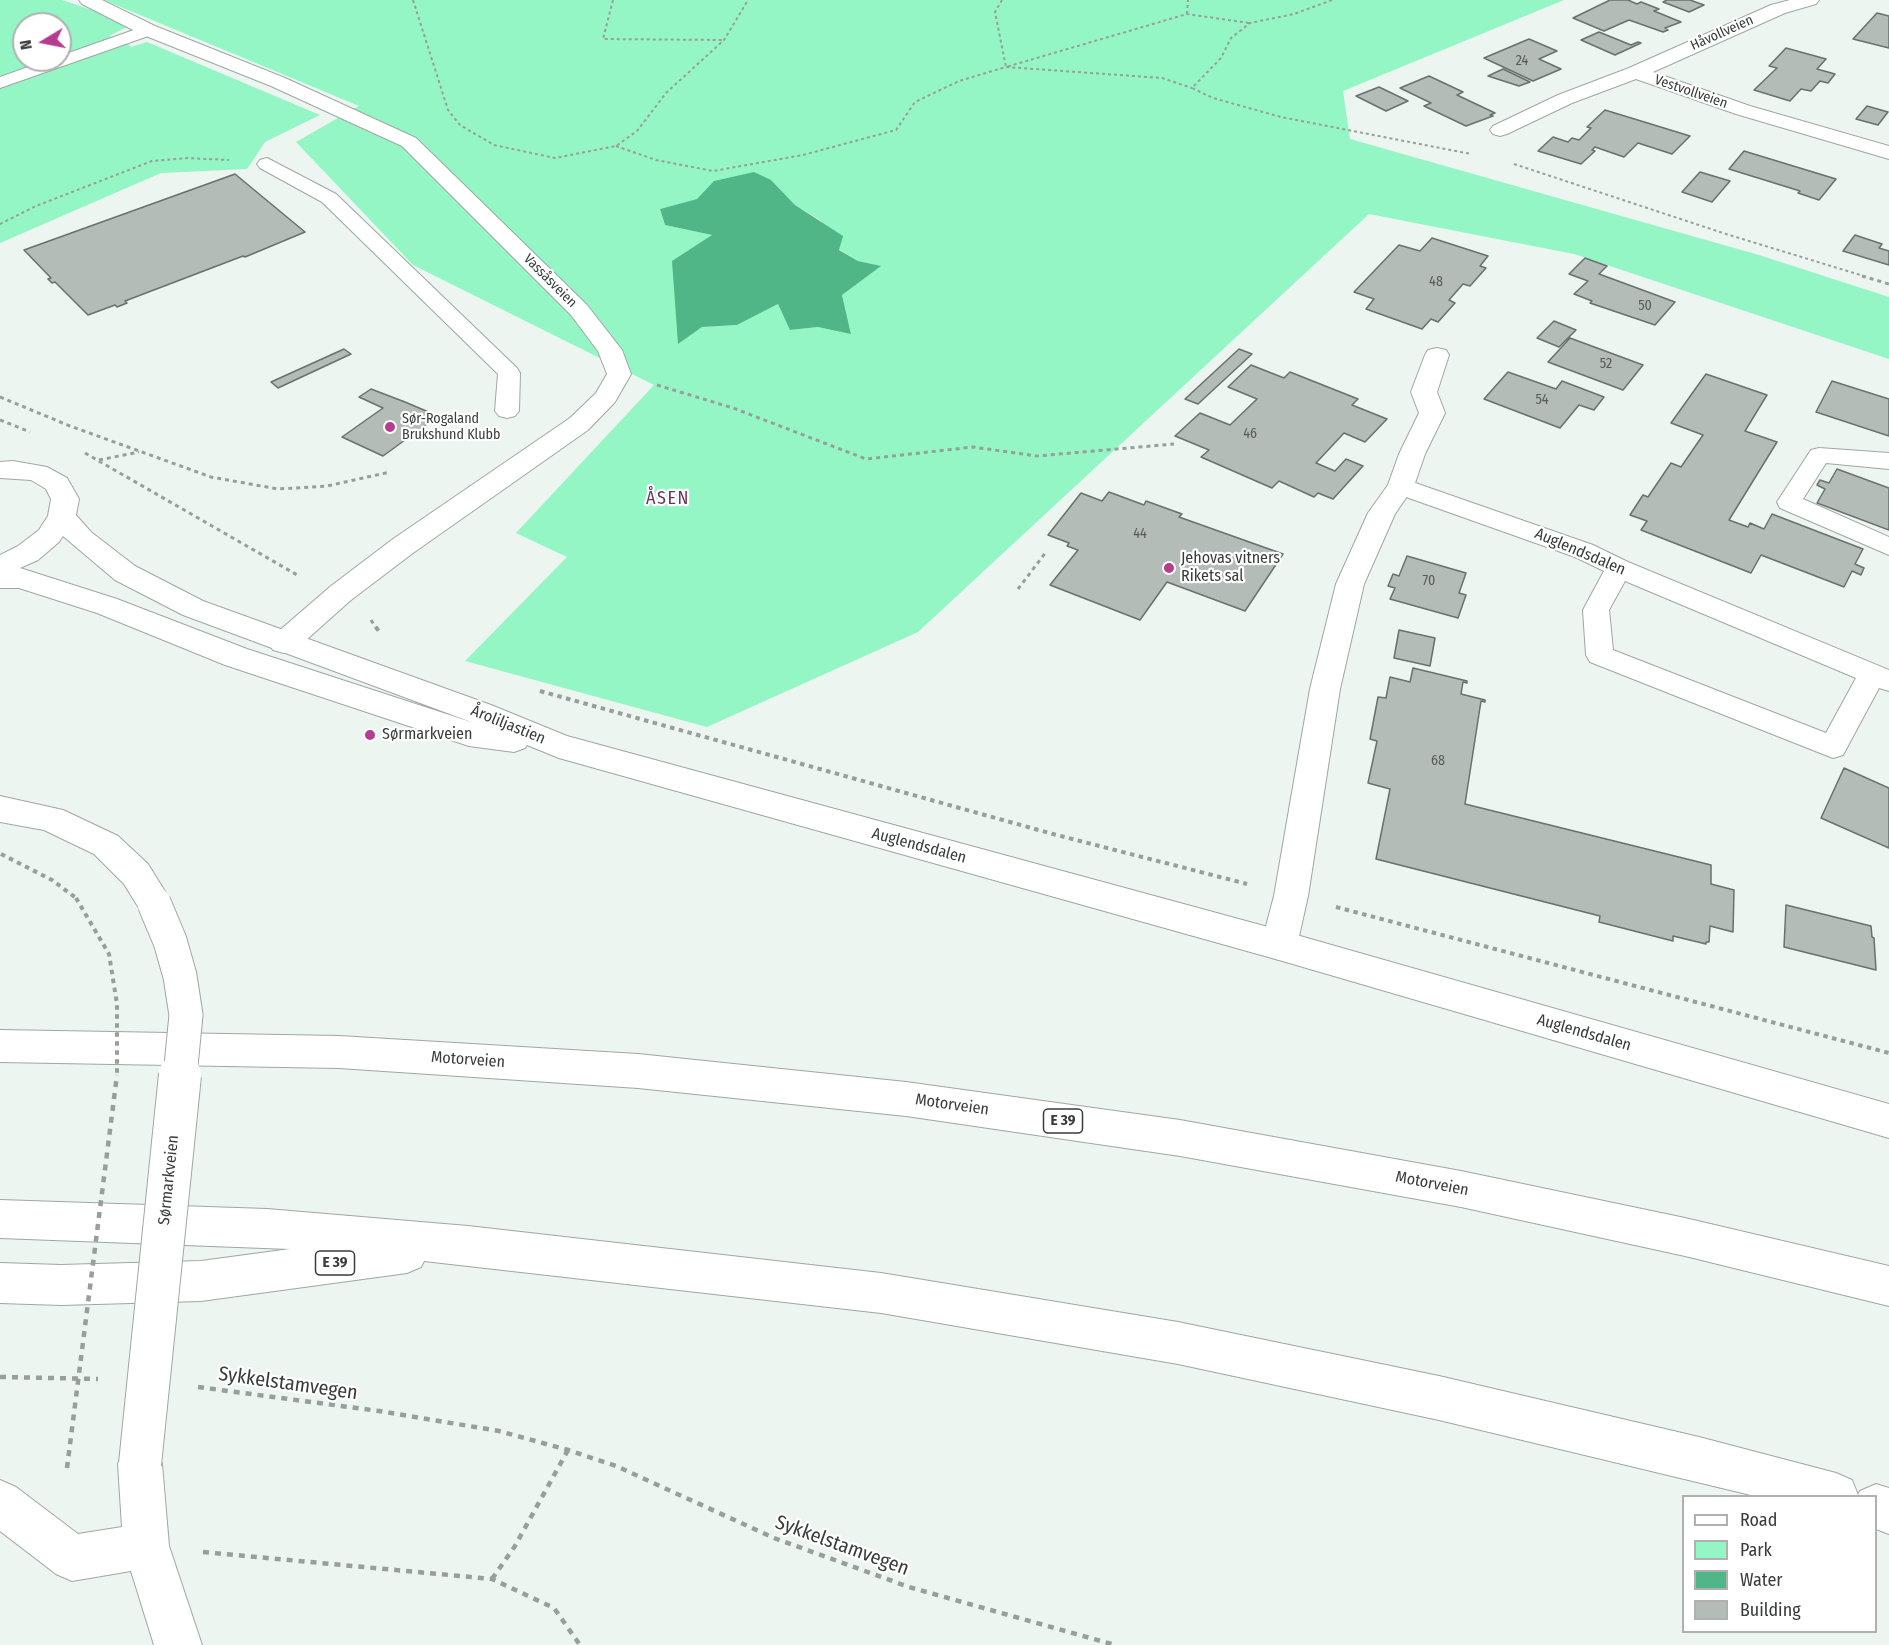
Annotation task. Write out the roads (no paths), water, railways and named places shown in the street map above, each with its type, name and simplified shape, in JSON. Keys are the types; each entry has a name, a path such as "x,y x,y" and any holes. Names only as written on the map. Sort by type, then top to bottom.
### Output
{"main road":[{"name":"Vassåsveien","path":"88,0 148,30 278,82 409,142 579,310 610,350 619,374 606,397 579,424 403,546 341,593 284,643"},
{"name":"Håvollveien","path":"1636,72 1778,9 1810,0"},
{"name":"Vestvollveien","path":"1500,130 1565,99 1636,72 1743,110 1889,153"},
{"path":"1280,945 1291,896 1325,689 1350,584 1382,513 1401,486 1412,454 1432,413 1424,392 1437,355"},
{"path":"0,470 13,469 39,473 57,483 65,499 62,517 49,536 35,548 0,567"},
{"name":"Åroliljastien","path":"62,517 81,538 126,573 193,608 480,713 558,746"},
{"name":"Åroliljastien","path":"0,578 20,578 107,606 236,657 469,734 558,746"},
{"name":"Auglendsdalen","path":"558,746 1280,945 1889,1121"},
{"name":"Sørmarkveien","path":"0,808 51,819 106,845 136,874 154,903 170,941 186,1015 140,1464 146,1546 178,1645"},
{"name":"Motorveien","path":"0,1046 339,1052 638,1071 906,1099 1180,1138 1461,1188 1685,1237 1889,1286"},
{"name":"E 39","path":"0,1219 267,1228 468,1245 881,1293 1178,1343 1439,1398 1699,1459 1829,1495"},
{"name":"E 39","path":"0,1283 61,1285 201,1281 468,1245"},
{"path":"0,1503 72,1558 146,1546"}],"lane":[{"path":"1,83 148,30"},
{"path":"267,164 329,198 508,373 507,411"},
{"path":"1889,462 1820,455 1789,502 1889,547"},
{"name":"Auglendsdalen","path":"1401,486 1584,551 1619,568 1881,678"},
{"path":"1619,568 1596,610 1600,656 1833,747 1881,678"}],"water":[{"path":"754,172 771,180 795,205 843,236 839,250 858,261 881,266 842,295 851,334 818,327 790,330 778,304 737,325 702,327 678,344 672,261 712,235 665,225 660,209 697,199 714,181"}],"place":[{"name":"Sør-Rogaland Brukshund Klubb","path":"390,427"},
{"name":"Jehovas vitners Rikets sal","path":"1169,568"},
{"name":"Sørmarkveien","path":"370,735"}],"district":[{"name":"ÅSEN","path":"668,499"}]}
